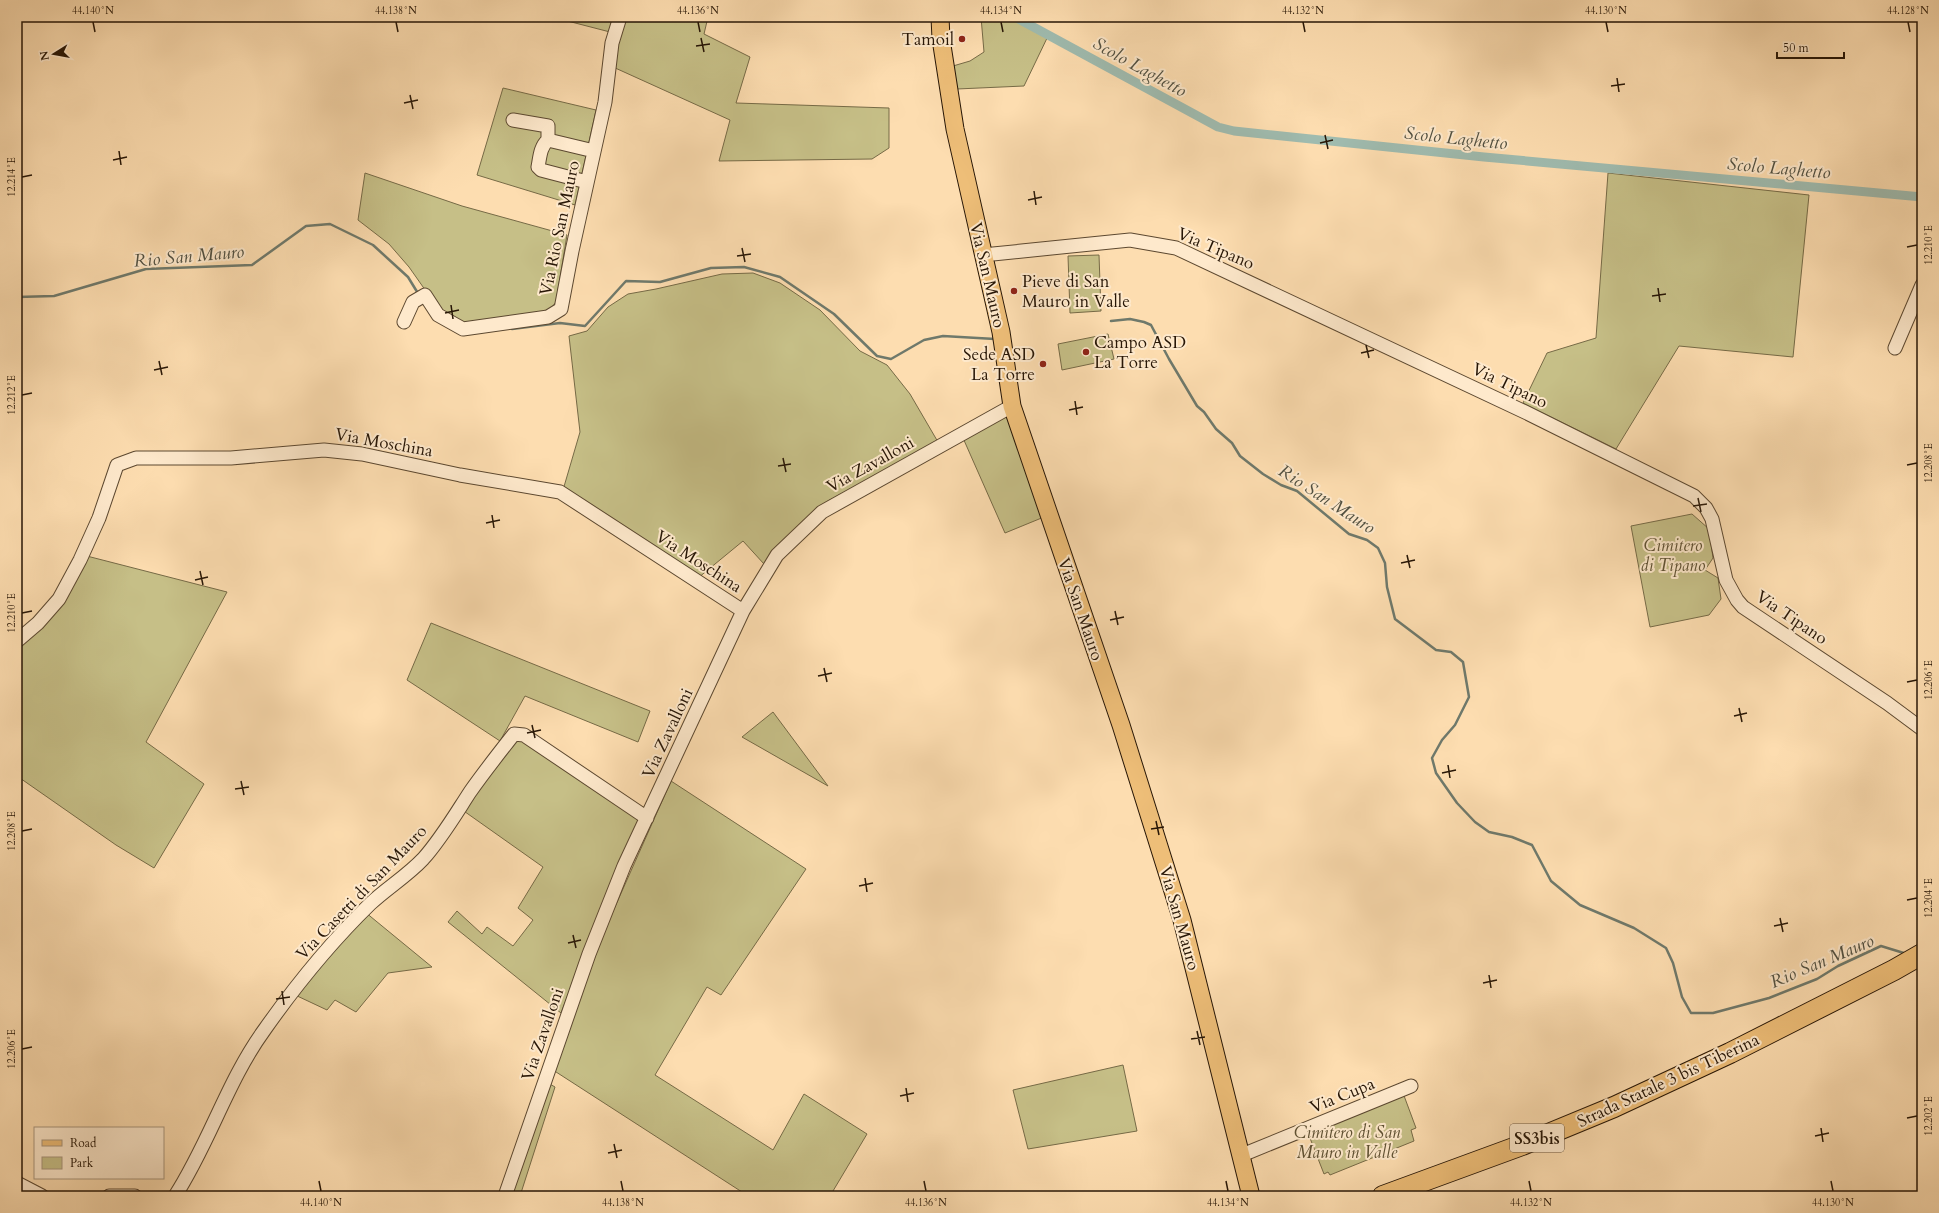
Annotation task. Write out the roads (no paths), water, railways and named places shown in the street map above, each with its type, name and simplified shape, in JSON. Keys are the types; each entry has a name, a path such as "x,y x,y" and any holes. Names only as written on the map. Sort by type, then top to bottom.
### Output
{"highway":[{"name":"Strada Statale 3 bis Tiberina","path":"1897,975 1922,954"},
{"name":"Strada Statale 3 bis Tiberina","path":"1415,1196 1525,1155 1733,1058 1897,975 1922,968"},
{"name":"Strada Statale 3 bis Tiberina","path":"1383,1196 1522,1145 1614,1107 1691,1078"}],"main road":[{"name":"Via San Mauro","path":"940,17 941,39 955,129 1001,332 1012,406 1121,726 1182,920 1242,1155 1251,1196"}],"street":[{"name":"Via Rio San Mauro","path":"404,322 413,302 426,295 438,315 463,329 548,317 561,309 572,250 605,102 612,43 620,17"},
{"path":"513,120 548,126 548,140"},
{"path":"548,140 594,151"},
{"path":"548,140 543,144 538,167 541,170 587,182"},
{"name":"Via Tipano","path":"984,255 1130,240 1176,248 1525,412 1694,496 1706,508 1712,519 1726,580 1742,607 1888,703 1922,729"},
{"path":"1895,348 1922,285"},
{"name":"Via Zavalloni","path":"505,1196 589,954 624,866 743,611 777,554 822,512 1012,406"},
{"name":"Via Moschina","path":"17,641 38,623 59,599 80,560 99,518 117,466 136,458 231,458 324,450 362,454 460,475 560,492 743,611"},
{"name":"Via Casetti di San Mauro","path":"175,1196 203,1146 242,1062 264,1029 300,982 348,926 422,860 438,840 479,779 514,734 524,735 647,818"},
{"name":"Via Cupa","path":"1242,1155 1411,1086"},
{"path":"17,1183 42,1196"},
{"path":"109,1196 135,1196"}],"waterway":[{"name":"Scolo Laghetto","path":"1015,17 1218,127 1234,131 1484,157 1922,197"},
{"name":"Rio San Mauro","path":"17,297 54,296 146,269 252,265 306,226 330,224 373,245 408,277 419,295"},
{"name":"Rio San Mauro","path":"512,329 560,323 585,326 626,281 660,282 711,268 744,267 780,277 834,314 877,356 891,359 924,340 943,336 995,339"},
{"name":"Rio San Mauro","path":"1111,321 1130,319 1151,325 1197,406 1204,412 1216,429 1232,443 1240,456 1263,474 1281,485 1297,491 1349,534 1367,540 1378,548 1385,563 1387,587 1395,619 1436,650 1451,652 1463,662 1469,697 1455,725 1442,740 1432,758 1436,773 1457,803 1475,822 1489,832 1512,837 1532,845 1551,881 1580,905 1634,928 1666,948 1673,963 1682,997 1691,1013 1713,1013 1769,998 1817,979 1838,966 1881,946 1907,954"}],"place":[{"name":"Tamoil","path":"962,39"},
{"name":"Pieve di San Mauro in Valle","path":"1014,291"},
{"name":"Campo ASD La Torre","path":"1086,352"},
{"name":"Sede ASD La Torre","path":"1043,364"}],"park label":[{"name":"Cimitero di Tipano","path":"1673,555"},
{"name":"Cimitero di San Mauro in Valle","path":"1347,1142"}]}
